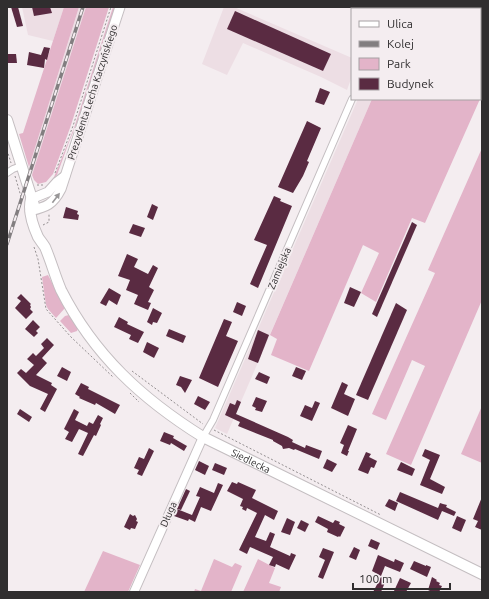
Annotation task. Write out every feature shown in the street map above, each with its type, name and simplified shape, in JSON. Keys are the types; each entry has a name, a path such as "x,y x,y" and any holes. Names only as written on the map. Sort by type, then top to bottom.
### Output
{"main road":[{"name":"Prezydenta Lecha Kaczyńskiego","path":"33,210 46,206 55,200 61,189 120,7"},
{"name":"Siedlecka","path":"7,120 17,167 27,200 44,234 45,247 54,274 63,294 91,339 121,374 156,405 203,437 482,574"},
{"name":"Prezydenta Lecha Kaczyńskiego","path":"27,200 48,192 64,176"}],"street":[{"name":"Zamiejska","path":"203,437 213,420 352,100"},
{"path":"7,173 17,167"},
{"name":"Długa","path":"134,592 203,437"}],"path":[{"path":"53,176 72,126 111,7"},
{"path":"7,150 17,167 27,200"},
{"path":"39,186 45,185"},
{"path":"46,224 50,220 48,212"},
{"path":"129,369 205,425"},
{"path":"213,430 387,518"}],"shaded area":[{"path":"22,7 64,7 53,41 28,35"},
{"path":"79,7 86,7 32,175 29,167"},
{"path":"224,7 234,7 351,58 351,79 347,90 243,43 227,75 202,64"},
{"path":"358,100 372,100 227,434 215,428"}],"green space":[{"path":"64,7 79,7 29,167 19,134 23,133"},
{"path":"86,7 109,7 70,128 53,174 46,182 38,184 32,175"},
{"path":"113,7 116,7 80,116 57,175 45,189 54,177 74,128"},
{"path":"482,7 481,96 481,8 412,8"},
{"path":"372,100 480,100 425,223 412,218 376,302 361,293 379,253 363,245 309,371 271,355 277,339 270,335"},
{"path":"482,148 482,300 411,465 386,454 425,366 412,360 386,420 372,414 435,273 428,270"},
{"path":"48,275 65,308 56,318 46,305 42,277"},
{"path":"69,315 78,328 77,331 71,333 60,321 65,316"},
{"path":"482,406 482,463 461,454"},
{"path":"103,551 140,565 128,592 84,592"},
{"path":"214,559 232,567 235,563 242,566 231,592 194,592 195,589 201,591"},
{"path":"258,559 275,568 269,583 281,587 279,592 243,592"}],"building":[{"path":"11,7 18,7 23,26 17,27"},
{"path":"32,7 50,7 52,13 34,16"},
{"path":"235,11 331,54 323,71 227,29"},
{"path":"44,47 50,48 47,60 45,59 44,68 27,65 29,52 41,55"},
{"path":"7,54 16,54 17,63 7,63"},
{"path":"320,88 330,92 324,105 315,102"},
{"path":"307,121 321,128 307,161 309,162 303,176 293,193 278,187"},
{"path":"274,196 281,199 280,201 292,206 258,288 250,284 267,245 254,240"},
{"path":"152,204 158,207 153,220 147,217"},
{"path":"66,207 78,211 78,220 63,218"},
{"path":"412,222 417,225 377,317 372,314"},
{"path":"133,224 145,228 141,237 129,233"},
{"path":"127,254 138,259 134,267 148,274 153,265 158,268 149,287 154,290 148,302 151,303 148,310 134,304 138,295 126,290 130,280 118,276"},
{"path":"350,287 361,292 354,307 344,303"},
{"path":"109,288 121,295 117,305 109,300 106,306 100,303"},
{"path":"21,294 31,304 30,309 33,312 26,319 15,308 21,301 17,298"},
{"path":"237,302 246,306 242,316 233,312"},
{"path":"396,303 407,310 368,400 356,395"},
{"path":"153,308 162,313 157,323 153,322 152,325 147,322"},
{"path":"119,317 128,322 127,324 144,332 138,343 129,339 131,335 114,327"},
{"path":"224,319 232,322 226,336 238,341 218,387 199,378"},
{"path":"33,320 40,327 36,331 38,333 34,337 25,329"},
{"path":"169,329 186,336 183,343 166,336"},
{"path":"258,330 269,335 258,363 248,359"},
{"path":"47,338 54,345 42,358 47,363 36,375 52,383 51,385 57,389 45,412 40,409 48,394 30,386 17,373 21,369 26,373 34,365 27,359 33,353 36,356 44,348 41,344"},
{"path":"147,342 159,348 154,358 143,352"},
{"path":"62,367 71,372 67,381 57,376"},
{"path":"296,367 306,371 302,380 292,376"},
{"path":"259,372 270,377 267,384 255,379"},
{"path":"180,376 192,380 185,393 181,387 176,385"},
{"path":"342,382 348,385 344,394 355,399 348,416 331,408"},
{"path":"81,383 89,387 88,389 120,405 115,414 96,403 95,405 79,398 80,397 75,394"},
{"path":"198,396 210,402 205,410 194,404"},
{"path":"256,397 267,401 262,412 255,410 256,408 252,406"},
{"path":"237,400 241,402 236,414 288,437 293,440 292,442 305,448 306,445 322,451 319,459 295,449 283,449 282,446 273,440 238,426 240,422 225,415 230,403 235,405"},
{"path":"315,401 320,403 312,421 300,416 305,405 312,408"},
{"path":"20,409 32,417 29,422 17,414"},
{"path":"74,409 79,412 75,420 87,426 89,422 93,424 98,415 103,418 96,436 94,435 83,456 78,454 88,433 79,429 72,442 65,439 69,432 64,429"},
{"path":"348,425 357,429 347,456 341,453 344,445 340,443"},
{"path":"164,432 174,436 173,438 187,446 184,451 171,443 170,445 160,441"},
{"path":"149,448 154,451 142,476 137,474 139,470 134,468 139,457 144,459"},
{"path":"425,449 440,455 430,479 445,487 442,494 420,485 430,460 422,456"},
{"path":"366,452 371,454 369,457 377,461 374,468 371,467 368,474 358,470"},
{"path":"327,459 337,464 332,472 323,468"},
{"path":"199,461 209,466 205,475 195,470"},
{"path":"401,462 415,469 412,476 397,470"},
{"path":"215,463 227,468 224,475 212,470"},
{"path":"232,482 237,484 238,482 256,490 252,498 278,511 274,520 265,515 255,537 266,541 270,532 275,534 270,547 290,556 291,553 296,555 289,570 276,564 275,567 269,565 273,557 250,547 247,554 239,550 257,513 247,508 246,511 242,509 243,507 240,506 243,499 227,491"},
{"path":"218,483 223,485 211,511 201,507 195,522 189,519 188,521 174,516 177,509 192,515 200,497 196,496 200,487 214,493"},
{"path":"186,489 190,491 181,510 177,509"},
{"path":"400,492 438,508 440,503 447,505 446,507 456,512 454,516 442,511 438,520 396,501"},
{"path":"482,497 482,530 475,527 478,521 473,519"},
{"path":"389,499 398,503 395,511 385,506"},
{"path":"130,514 133,516 135,515 137,519 136,521 138,522 135,529 131,528 130,530 124,527"},
{"path":"318,516 333,523 335,520 340,522 339,524 345,527 340,537 327,532 328,529 315,522"},
{"path":"457,516 466,520 461,532 452,528"},
{"path":"287,518 295,522 290,535 281,532"},
{"path":"301,520 309,524 305,532 297,528"},
{"path":"371,539 380,543 377,550 368,546"},
{"path":"354,547 360,550 356,560 349,557"},
{"path":"323,548 334,552 323,579 318,577 325,560 319,557"},
{"path":"378,555 394,562 395,559 404,563 400,572 385,566 381,576 372,571"},
{"path":"414,561 431,567 427,577 410,569"},
{"path":"381,577 386,580 381,592 373,592"},
{"path":"432,577 440,583 439,585 442,586 439,592 432,592 428,590"},
{"path":"400,578 411,583 406,592 394,591"}],"railway":[{"path":"7,244 83,7"}]}
